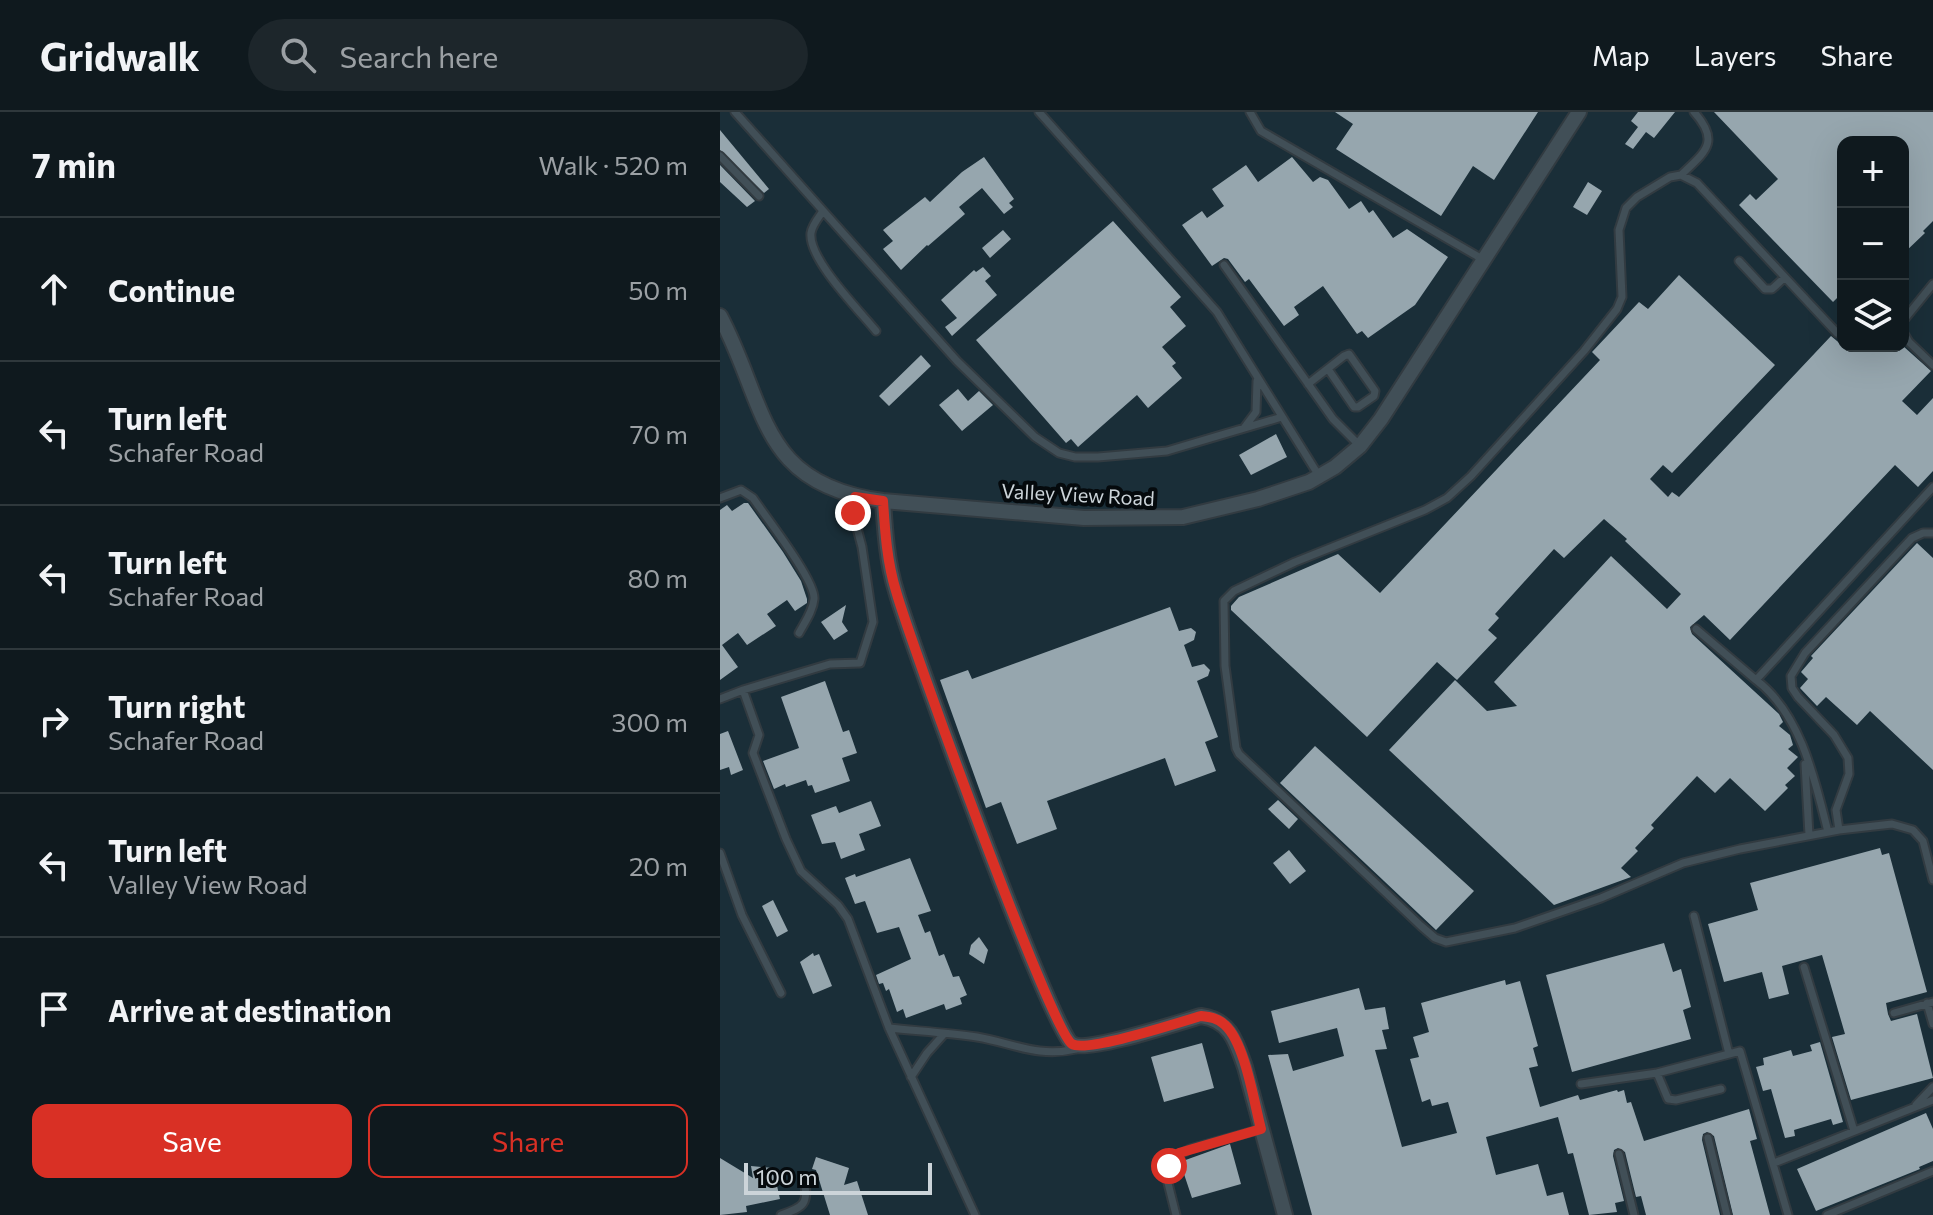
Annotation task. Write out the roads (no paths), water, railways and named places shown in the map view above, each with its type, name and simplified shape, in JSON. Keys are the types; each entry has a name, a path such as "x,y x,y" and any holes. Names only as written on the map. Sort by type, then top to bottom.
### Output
{"street":[{"name":"Valley View Road","path":"720,316 765,424 784,456 829,489 883,501 1084,518 1154,520 1226,508 1286,491 1319,476 1360,446 1381,419 1579,112"},
{"path":"883,501 887,551 896,593 970,798 1048,1001 1066,1039 1082,1047 1201,1016 1214,1018 1226,1025 1237,1043 1285,1215"}],"lane":[{"path":"735,112 957,361 1035,437 1059,453 1098,457 1167,451 1282,417"},
{"path":"1039,112 1217,312 1319,476"},
{"path":"1250,112 1261,131 1484,260"},
{"path":"1694,112 1705,125 1709,144 1706,152 1681,175 1659,182 1626,208 1619,230 1622,297 1617,309 1584,351 1471,476 1437,505 1295,562 1227,597 1223,604 1223,630 1236,748 1270,786 1421,926 1435,938 1446,942 1515,928 1601,898 1683,863 1839,830 1892,824 1913,830 1923,841 1933,880"},
{"path":"720,156 759,196"},
{"path":"1681,175 1706,189 1732,222 1837,333"},
{"path":"823,211 810,236 814,249 821,263 876,331"},
{"path":"1739,261 1765,289 1772,289 1784,278"},
{"path":"1224,265 1340,427 1360,446"},
{"path":"1909,314 1933,284"},
{"path":"1909,342 1933,365"},
{"path":"1308,384 1328,369 1349,354 1375,391 1374,396 1354,407 1328,369"},
{"path":"1243,429 1256,412 1258,393 1255,373"},
{"path":"1756,680 1933,487"},
{"path":"720,498 741,490 753,498 808,579 814,598 810,615 799,633"},
{"path":"720,699 830,664 860,663 873,622 862,547 853,513 855,497"},
{"path":"1839,830 1836,810 1849,774 1848,758 1834,735 1798,697 1792,688 1791,676 1805,653 1912,538 1933,533"},
{"path":"1696,629 1756,680 1791,717 1816,783 1828,832"},
{"path":"743,690 759,735 753,753 786,839 801,871 838,905 848,919 889,1028 975,1215"},
{"path":"1805,758 1805,835"},
{"path":"720,853 742,915 781,993"},
{"path":"1694,916 1729,1054"},
{"path":"1804,967 1854,1131"},
{"path":"1894,1013 1930,1003 1933,1024"},
{"path":"889,1028 995,1040 1049,1054 1082,1047"},
{"path":"911,1077 944,1034"},
{"path":"1581,1084 1657,1073 1740,1051 1788,1215"},
{"path":"1657,1073 1668,1099 1676,1100 1721,1089"},
{"path":"1916,1105 1933,1087"},
{"path":"1774,1163 1933,1100"},
{"path":"1176,1215 1167,1179 1173,1158 1190,1149 1261,1129"},
{"path":"1708,1138 1727,1215"},
{"path":"1619,1154 1634,1215"},
{"path":"1827,1215 1933,1171"},
{"path":"781,1215 804,1204 807,1196 804,1179"}]}
